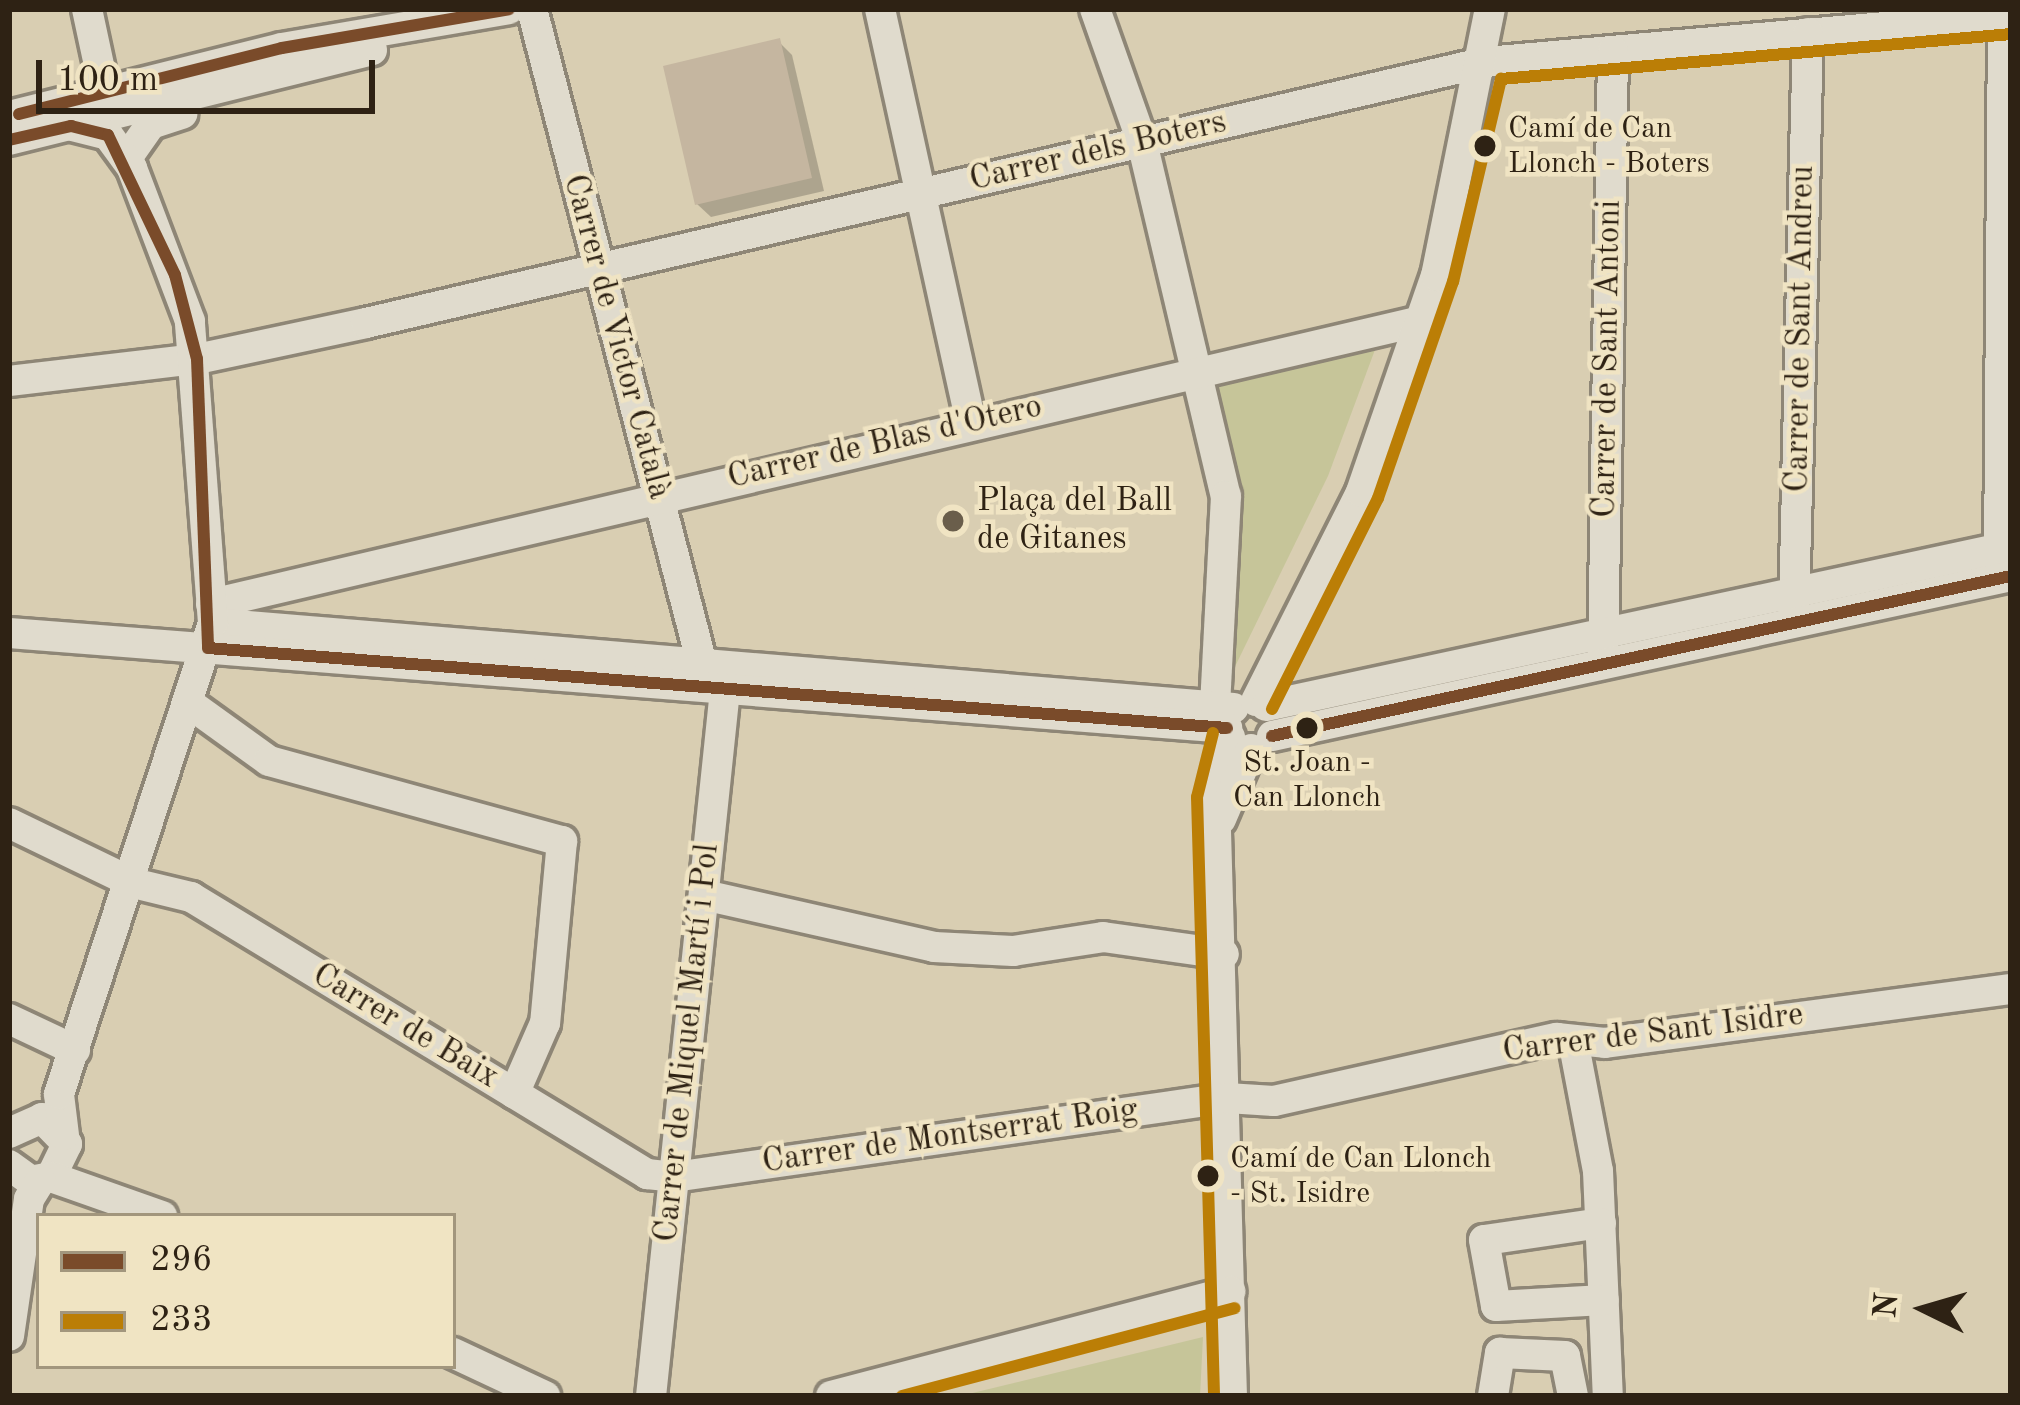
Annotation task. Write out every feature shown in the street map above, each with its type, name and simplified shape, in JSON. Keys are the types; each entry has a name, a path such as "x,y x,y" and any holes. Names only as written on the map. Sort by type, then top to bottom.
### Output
{"street":[{"path":"9,1336 59,1094 133,883 211,625 197,359 110,104 87,9"},
{"name":"Carrer de Victor Català","path":"532,9 702,664"},
{"path":"880,9 971,422"},
{"path":"1095,9 1142,142 1226,496 1244,722"},
{"path":"1232,1396 1221,819 1244,722 1361,492 1420,321 1486,62 1490,9"},
{"path":"9,116 212,90 494,12"},
{"path":"9,128 91,110 427,14 494,12"},
{"path":"2005,561 2007,16"},
{"name":"Carrer dels Boters","path":"9,381 197,359 1486,62 2007,16"},
{"name":"Carrer de Sant Andreu","path":"1793,624 1808,33"},
{"name":"Carrer de Sant Antoni","path":"1604,653 1613,51"},
{"path":"9,140 71,126 110,104 246,68 299,68"},
{"path":"132,159 151,124 212,90"},
{"path":"71,126 108,135 132,159"},
{"name":"Carrer de Blas d'Otero","path":"211,625 658,496 1420,321"},
{"path":"1604,653 1795,592 2005,561"},
{"path":"211,625 725,690 1244,722 1604,653 1793,624 2005,561"},
{"path":"9,633 211,625 702,664 1244,722"},
{"path":"702,664 725,690"},
{"name":"Carrer de Miquel Martí i Pol","path":"651,1396 725,690"},
{"path":"190,704 269,760 562,841 545,1023 514,1094"},
{"name":"Carrer de Baix","path":"9,823 133,883 191,897 647,1174 674,1177"},
{"path":"704,895 934,947 1013,951 1102,938 1224,954"},
{"name":"Carrer de Sant Isidre","path":"1227,1097 1274,1100 1573,1040 2011,989"},
{"path":"9,1019 75,1050"},
{"path":"1573,1040 1600,1223 1607,1396"},
{"path":"59,1094 17,1125 40,1170 94,1184 156,1213"},
{"name":"Carrer de Montserrat Roig","path":"674,1177 1227,1097"},
{"path":"1600,1223 1484,1240 1496,1306 1604,1300"},
{"path":"831,1396 1230,1291"},
{"path":"1493,1396 1500,1353 1565,1356 1573,1396"},
{"path":"456,1354 545,1396"}],"green space":[{"path":"1379,339 1328,476 1226,685 1207,379"},
{"path":"1203,1337 1200,1396 960,1396"}],"building":[{"path":"780,38 812,178 695,205 663,66"}],"transit line":[{"name":"296","path":"19,114 282,48 509,9"},
{"name":"233","path":"1272,709 1378,498 1453,282 1501,79 2011,34"},
{"name":"296","path":"9,140 71,126 108,135 175,275 197,359 208,648 1227,728"},
{"name":"296","path":"1272,736 2011,576"},
{"name":"233","path":"1213,733 1197,797 1214,1396"},
{"name":"233","path":"902,1396 1235,1308"}],"place":[{"name":"Camí de Can Llonch - Boters","path":"1485,146"},
{"name":"Plaça del Ball de Gitanes","path":"953,521"},
{"name":"St. Joan - Can Llonch","path":"1307,728"},
{"name":"Camí de Can Llonch - St. Isidre","path":"1208,1176"}]}
